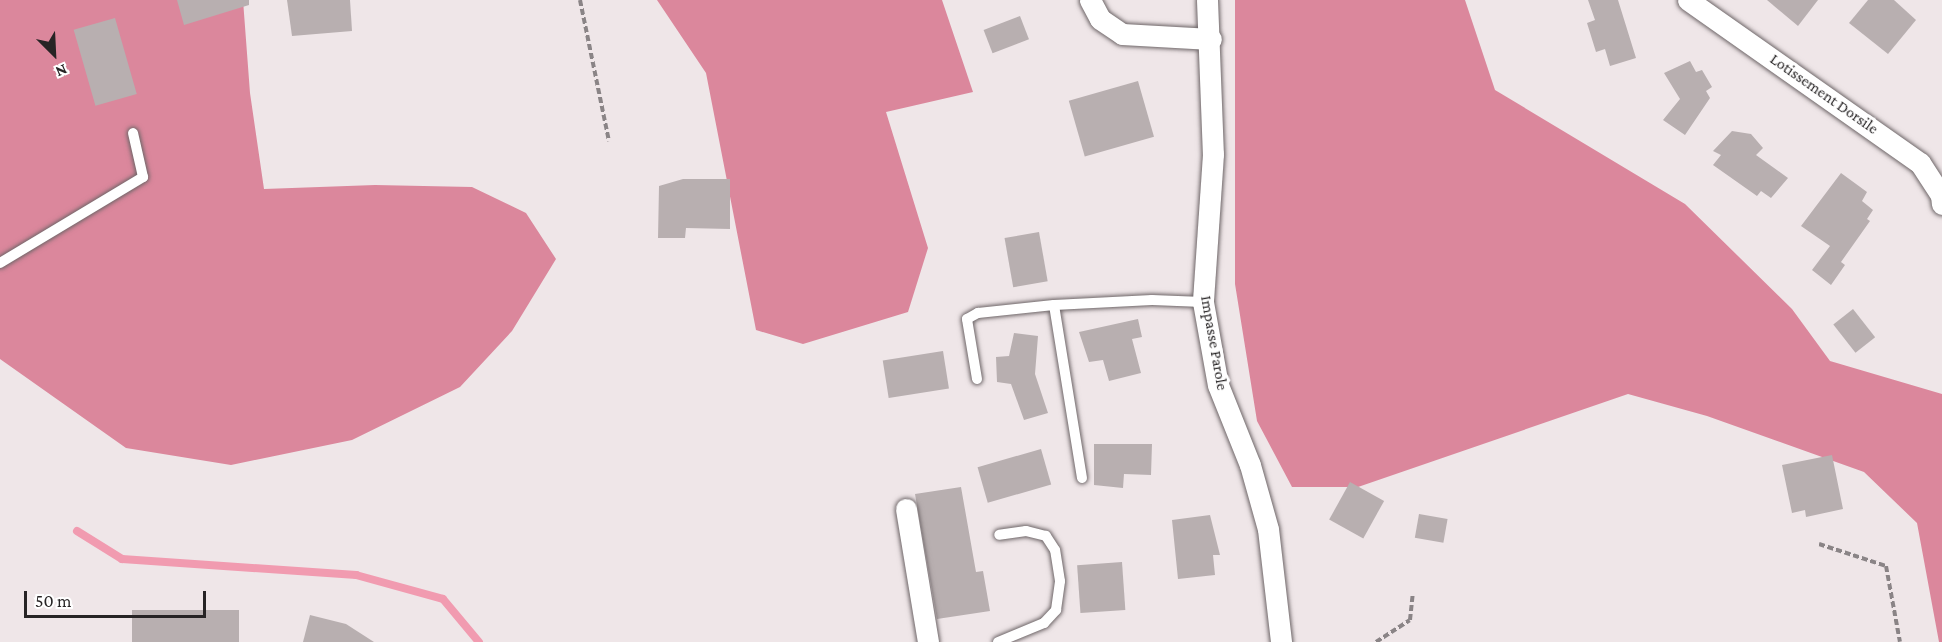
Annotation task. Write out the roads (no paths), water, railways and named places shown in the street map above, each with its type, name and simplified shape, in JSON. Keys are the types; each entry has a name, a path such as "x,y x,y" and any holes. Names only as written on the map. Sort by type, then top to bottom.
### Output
{"street":[{"path":"1090,0 1101,19 1122,34 1210,39"},
{"name":"Impasse Parole","path":"1207,0 1213,154 1203,302 1218,385 1250,465 1268,529 1281,642"},
{"name":"Lotissement Dorsile","path":"1688,0 1920,163 1941,195 1942,204"},
{"path":"906,509 928,642"}],"lane":[{"path":"0,263 143,177 133,133"},
{"path":"977,379 967,319 978,313 1054,305 1152,300 1203,302"},
{"path":"1054,305 1082,478"},
{"path":"998,642 1044,622 1056,610 1060,581 1055,550 1046,536 1026,531 999,535"}],"waterway":[{"path":"77,531 122,559 356,575 443,599 479,642"}]}
